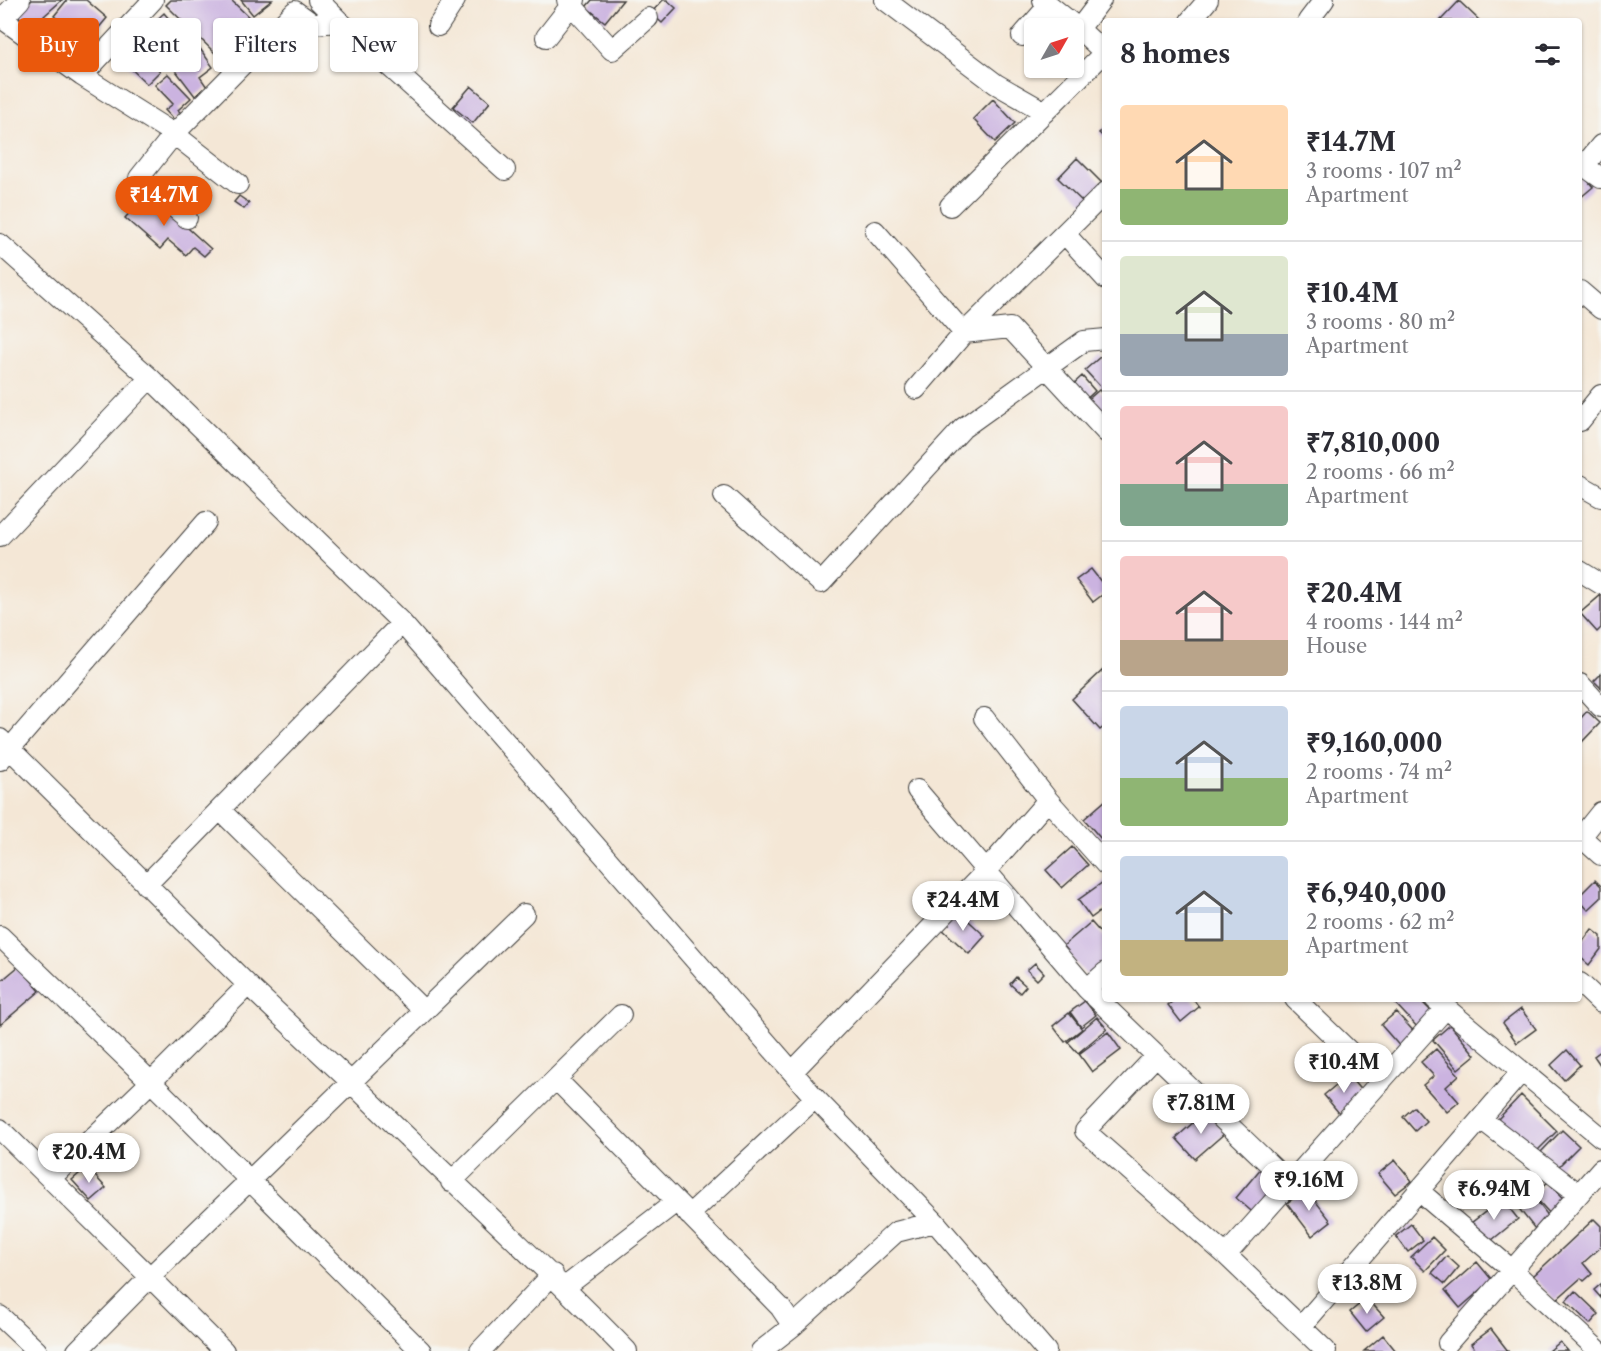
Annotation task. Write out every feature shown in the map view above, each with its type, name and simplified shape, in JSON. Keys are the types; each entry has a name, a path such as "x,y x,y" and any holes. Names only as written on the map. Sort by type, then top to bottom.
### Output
{"street":[{"path":"20,0 1,18 82,76 174,134 238,184"},
{"path":"82,76 153,0"},
{"path":"318,0 336,18"},
{"path":"438,26 455,0"},
{"path":"885,0 996,84 1045,112"},
{"path":"1084,22 1101,0"},
{"path":"1193,18 1208,0"},
{"path":"1310,18 1324,0"},
{"path":"546,37 571,1 612,51 648,18"},
{"path":"1022,36 1046,3 1065,18"},
{"path":"186,218 139,178 174,134 295,11 313,24 330,23"},
{"path":"1084,34 1102,51"},
{"path":"950,206 1102,57"},
{"path":"396,72 505,170"},
{"path":"1601,145 1582,164 1601,178"},
{"path":"916,389 964,333 1102,196"},
{"path":"875,231 964,333"},
{"path":"1065,234 1102,275"},
{"path":"0,244 150,378 402,623 794,1070 816,1098 935,1222 1046,1351"},
{"path":"1582,293 1601,309"},
{"path":"964,333 1010,328 1102,428"},
{"path":"724,496 821,583 963,428 1084,341 1102,339"},
{"path":"0,536 150,378"},
{"path":"1582,418 1601,395"},
{"path":"1582,486 1601,497"},
{"path":"206,522 4,749 351,1082 451,1182 559,1281 627,1351"},
{"path":"1582,572 1601,584"},
{"path":"146,885 402,623"},
{"path":"1582,686 1601,707"},
{"path":"984,718 1048,800 1102,861"},
{"path":"917,790 1087,988 1290,1184"},
{"path":"794,1070 986,871 1048,800"},
{"path":"220,810 423,1010"},
{"path":"1582,834 1601,812"},
{"path":"1582,838 1601,855"},
{"path":"77,1351 423,1010 524,914"},
{"path":"0,936 422,1351"},
{"path":"1087,988 1102,975"},
{"path":"51,1178 248,985"},
{"path":"1582,985 1601,1003"},
{"path":"1298,1002 1381,1083"},
{"path":"1226,1255 1381,1083 1441,1004 1601,1137"},
{"path":"451,1182 621,1015"},
{"path":"1156,1056 1085,1131 1226,1255 1326,1351"},
{"path":"1301,1328 1522,1071"},
{"path":"556,1079 780,1307 793,1326"},
{"path":"480,1351 559,1281 682,1209 816,1098"},
{"path":"1481,1119 1579,1194"},
{"path":"0,1129 224,1351"},
{"path":"1448,1348 1512,1270 1601,1169"},
{"path":"1419,1191 1596,1341"},
{"path":"761,1351 793,1326 896,1232 935,1222"},
{"path":"0,1316 37,1351"}],"building":[{"path":"32,0 62,0 44,16 46,18 20,18 17,14"},
{"path":"67,0 86,0 107,18 99,28 99,18 56,18 54,16"},
{"path":"171,0 231,0 250,18 213,18 213,51 201,39 201,18 179,18 166,5"},
{"path":"241,0 272,0 253,15"},
{"path":"592,0 623,0 605,22 586,7"},
{"path":"663,0 667,0 676,8 662,23 651,13"},
{"path":"1459,1 1477,18 1443,18"},
{"path":"164,13 168,18 159,18"},
{"path":"201,50 213,67 200,77 207,87 195,96 177,72 201,72"},
{"path":"135,72 159,72 147,84"},
{"path":"168,74 191,98 178,110 181,113 174,120 165,110 173,104 155,85"},
{"path":"471,86 490,102 473,123 453,107"},
{"path":"993,99 1015,123 995,142 973,119"},
{"path":"1077,158 1102,183 1102,189 1086,205 1058,178"},
{"path":"1584,176 1593,187 1582,196"},
{"path":"148,192 211,249 204,256 193,247 186,255 168,240 160,249 125,218"},
{"path":"239,196 249,203 244,209 234,202"},
{"path":"1100,357 1102,359 1102,389 1085,370"},
{"path":"1082,376 1095,391 1082,403 1069,388"},
{"path":"1099,390 1102,393 1102,425 1083,404"},
{"path":"1091,569 1102,583 1102,595 1093,602 1076,580"},
{"path":"1601,595 1601,628 1597,632 1582,615 1582,611"},
{"path":"1102,671 1102,728 1100,730 1072,699"},
{"path":"1601,674 1601,688 1594,681"},
{"path":"1587,711 1600,723 1582,742 1582,717"},
{"path":"1102,803 1102,840 1084,819"},
{"path":"1072,847 1088,865 1062,888 1046,870"},
{"path":"1595,880 1601,886 1601,898 1588,910 1582,903 1582,893"},
{"path":"1102,883 1102,910 1091,918 1078,900"},
{"path":"957,910 985,936 969,954 941,928"},
{"path":"1091,922 1102,934 1102,963 1087,976 1062,947"},
{"path":"1592,929 1601,936 1601,949 1589,965 1582,959 1582,942"},
{"path":"1035,963 1044,973 1037,980 1027,970"},
{"path":"19,966 40,991 0,1025 0,982"},
{"path":"1016,977 1026,986 1020,993 1010,984"},
{"path":"1085,1001 1096,1015 1081,1027 1070,1012"},
{"path":"1172,1002 1195,1002 1199,1007 1181,1022 1168,1005"},
{"path":"1394,1002 1422,1002 1435,1015 1420,1030"},
{"path":"1521,1009 1536,1029 1517,1043 1503,1023"},
{"path":"1396,1012 1418,1036 1403,1050 1381,1025"},
{"path":"1069,1013 1082,1029 1065,1042 1053,1026"},
{"path":"1097,1017 1107,1029 1078,1053 1068,1042"},
{"path":"1450,1025 1475,1055 1458,1069 1433,1040"},
{"path":"1108,1032 1121,1050 1092,1072 1079,1054"},
{"path":"1436,1049 1459,1075 1446,1087 1459,1102 1447,1112 1423,1085 1434,1076 1421,1062"},
{"path":"1567,1050 1580,1065 1564,1080 1551,1065"},
{"path":"1601,1051 1601,1066 1594,1056"},
{"path":"1348,1075 1363,1093 1339,1113 1324,1095"},
{"path":"1521,1095 1557,1131 1534,1154 1498,1119"},
{"path":"1414,1107 1426,1121 1415,1131 1403,1117"},
{"path":"1206,1111 1225,1133 1195,1159 1176,1138"},
{"path":"1562,1130 1579,1146 1557,1168 1541,1152"},
{"path":"1395,1160 1412,1181 1395,1194 1378,1174"},
{"path":"87,1167 106,1188 91,1201 72,1180"},
{"path":"1262,1167 1283,1185 1257,1216 1236,1198"},
{"path":"1519,1174 1530,1186 1511,1203 1501,1191"},
{"path":"1548,1182 1568,1204 1553,1217 1533,1195"},
{"path":"1306,1189 1331,1221 1312,1236 1287,1203"},
{"path":"1502,1199 1518,1219 1487,1244 1471,1223"},
{"path":"1535,1199 1550,1218 1535,1229 1520,1210"},
{"path":"1594,1219 1601,1226 1601,1247 1583,1263 1592,1274 1584,1281 1581,1278 1556,1300 1532,1277"},
{"path":"1411,1224 1423,1240 1408,1252 1396,1236"},
{"path":"1432,1237 1445,1250 1425,1271 1411,1257"},
{"path":"1447,1256 1459,1267 1445,1284 1432,1273"},
{"path":"1477,1262 1492,1280 1460,1308 1445,1290"},
{"path":"1601,1284 1601,1298 1594,1290"},
{"path":"1575,1291 1599,1314 1590,1324 1566,1301"},
{"path":"1367,1298 1384,1317 1366,1332 1350,1312"},
{"path":"1491,1329 1508,1351 1476,1351 1471,1344"},
{"path":"1383,1335 1396,1351 1364,1351"},
{"path":"1560,1342 1568,1351 1549,1351"}]}
